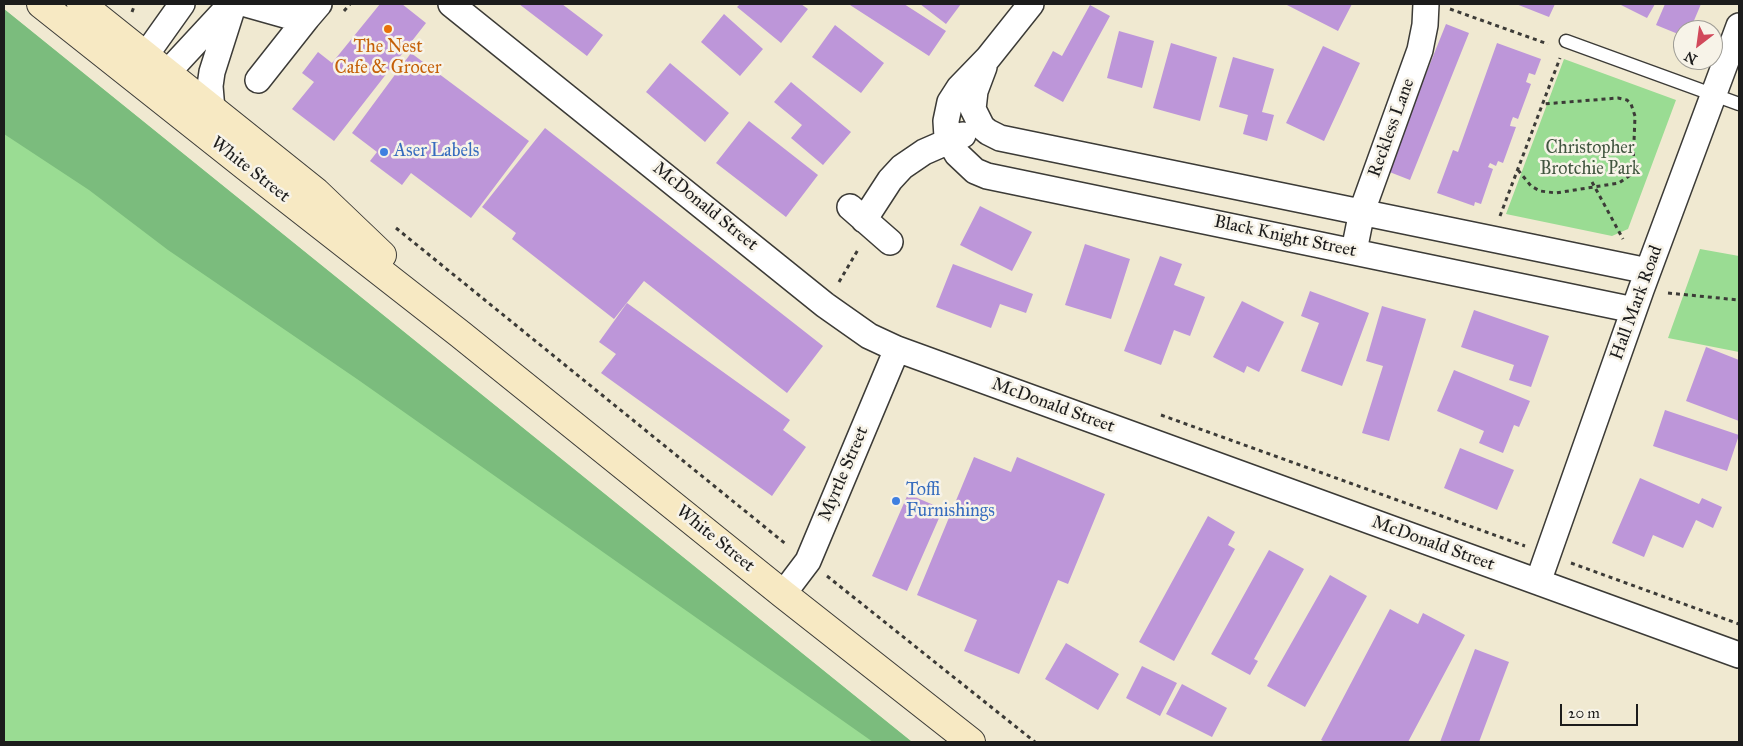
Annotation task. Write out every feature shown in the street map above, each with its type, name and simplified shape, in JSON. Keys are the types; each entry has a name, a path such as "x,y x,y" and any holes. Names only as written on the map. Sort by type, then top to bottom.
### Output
{"main road":[{"name":"White Street","path":"41,4 460,334 783,594 971,742"},
{"name":"White Street","path":"81,4 329,204 460,334"}],"street":[{"path":"182,4 145,56 140,82 167,74 233,4"},
{"path":"212,110 210,95 211,75 233,4"},
{"path":"246,4 285,15 313,11"},
{"name":"McDonald Street","path":"451,4 825,305 869,336 897,349 1739,655"},
{"name":"Black Knight Street","path":"1031,4 988,58 959,88 953,97 946,121 950,142 965,164 974,171 987,176 1354,251 1641,290"},
{"name":"Reckless Lane","path":"1354,251 1362,211 1415,63 1425,25 1436,5"},
{"path":"258,80 313,11"},
{"name":"Hall Mark Road","path":"1538,582 1641,290 1739,26"},
{"name":"Black Knight Street","path":"982,127 974,114 972,104 988,58"},
{"path":"869,224 890,180 902,167 924,152 982,127 994,135 1005,139 1492,238 1641,290"},
{"name":"Myrtle Street","path":"783,594 808,560 897,349"}],"lane":[{"path":"1564,45 1739,104"}],"path":[{"path":"344,11 350,4"},
{"path":"1436,5 1564,45 1492,238"},
{"path":"1518,170 1528,184 1540,191 1556,193 1619,183 1625,180 1632,172 1636,124 1630,104 1624,98 1543,104"},
{"path":"1592,182 1625,242"},
{"path":"845,287 839,282 869,224"},
{"path":"394,227 775,535"},
{"path":"1641,290 1739,300"},
{"path":"1152,412 1739,624"},
{"path":"842,588 1035,742"}],"green space":[{"path":"4,9 912,742 4,742"},
{"path":"4,9 912,742 873,742 357,379 168,250 89,190 4,134"},
{"name":"Christopher Brotchie Park","path":"1564,59 1676,100 1628,229 1612,236 1506,214"},
{"path":"1700,249 1739,256 1739,352 1668,338"}],"building":[{"path":"380,4 402,4 426,23 334,141 292,109 314,82 302,73 318,52 332,63"},
{"path":"519,4 562,4 603,35 587,56"},
{"path":"740,4 801,4 808,9 781,43 737,7"},
{"path":"851,4 904,4 946,31 929,56"},
{"path":"920,4 961,4 946,24"},
{"path":"1285,4 1352,4 1338,31"},
{"path":"1516,4 1555,4 1549,17"},
{"path":"1619,4 1655,4 1647,18"},
{"path":"1665,4 1701,4 1694,20 1673,20 1673,32 1656,25"},
{"path":"1090,5 1110,16 1063,102 1034,86 1053,51 1062,56"},
{"path":"724,14 763,49 740,76 701,42"},
{"path":"1446,24 1469,33 1410,180 1387,171"},
{"path":"835,25 884,63 861,93 812,57"},
{"path":"1119,31 1154,41 1142,88 1107,78"},
{"path":"1171,43 1217,57 1200,121 1153,108"},
{"path":"1497,43 1541,59 1535,75 1529,73 1526,82 1531,84 1518,119 1513,117 1511,122 1510,126 1516,127 1503,163 1498,161 1496,166 1490,163 1488,167 1493,169 1481,204 1475,202 1474,206 1437,193 1453,150 1458,152"},
{"path":"1323,46 1360,63 1324,141 1286,123"},
{"path":"411,53 529,141 471,218 411,173 402,185 370,161 377,152 352,133"},
{"path":"1233,57 1274,69 1262,112 1274,115 1267,141 1243,134 1248,115 1219,107"},
{"path":"670,63 729,113 705,142 646,92"},
{"path":"791,82 851,132 823,165 791,138 802,125 774,102"},
{"path":"749,121 818,175 786,217 716,163"},
{"path":"545,128 823,346 787,393 644,281 614,319 512,239 516,233 482,207"},
{"path":"980,206 1032,232 1012,271 960,245"},
{"path":"1085,244 1130,259 1111,319 1065,305"},
{"path":"1160,256 1182,264 1174,285 1205,297 1190,336 1174,330 1161,365 1124,351"},
{"path":"953,264 1033,294 1026,313 1000,304 991,328 936,307"},
{"path":"1310,291 1369,313 1342,386 1301,371 1319,323 1301,316"},
{"path":"1242,301 1284,322 1259,372 1247,366 1244,373 1213,357"},
{"path":"627,303 790,420 783,430 806,447 772,496 601,373 616,354 599,342"},
{"path":"1382,306 1426,319 1389,441 1362,433 1383,366 1366,361"},
{"path":"1474,310 1549,336 1531,387 1509,380 1514,365 1461,347"},
{"path":"1706,347 1739,360 1739,421 1686,401"},
{"path":"1454,370 1530,401 1519,427 1514,425 1503,453 1479,443 1484,431 1437,411"},
{"path":"1665,410 1739,435 1727,471 1653,446"},
{"path":"1460,448 1514,470 1497,510 1444,488"},
{"path":"974,457 1011,472 1017,457 1105,494 1068,584 1058,580 1019,674 964,651 977,620 917,595"},
{"path":"1640,478 1699,504 1702,498 1722,507 1713,528 1696,520 1683,548 1653,535 1644,557 1612,543"},
{"path":"908,494 943,509 907,591 872,576"},
{"path":"1208,516 1235,532 1228,545 1235,549 1174,661 1139,642"},
{"path":"1269,550 1304,569 1254,659 1258,661 1250,675 1211,654"},
{"path":"1330,575 1367,596 1305,707 1267,686"},
{"path":"1390,609 1418,624 1423,613 1465,635 1408,742 1325,742 1321,740"},
{"path":"1066,643 1119,674 1098,710 1045,679"},
{"path":"1475,649 1509,662 1479,742 1440,742"},
{"path":"1142,666 1177,683 1160,716 1126,698"},
{"path":"1182,684 1227,708 1212,737 1166,714"}],"place":[{"name":"The Nest Cafe & Grocer","path":"388,29"},
{"name":"Aser Labels","path":"384,152"},
{"name":"Toffi Furnishings","path":"896,501"}]}
